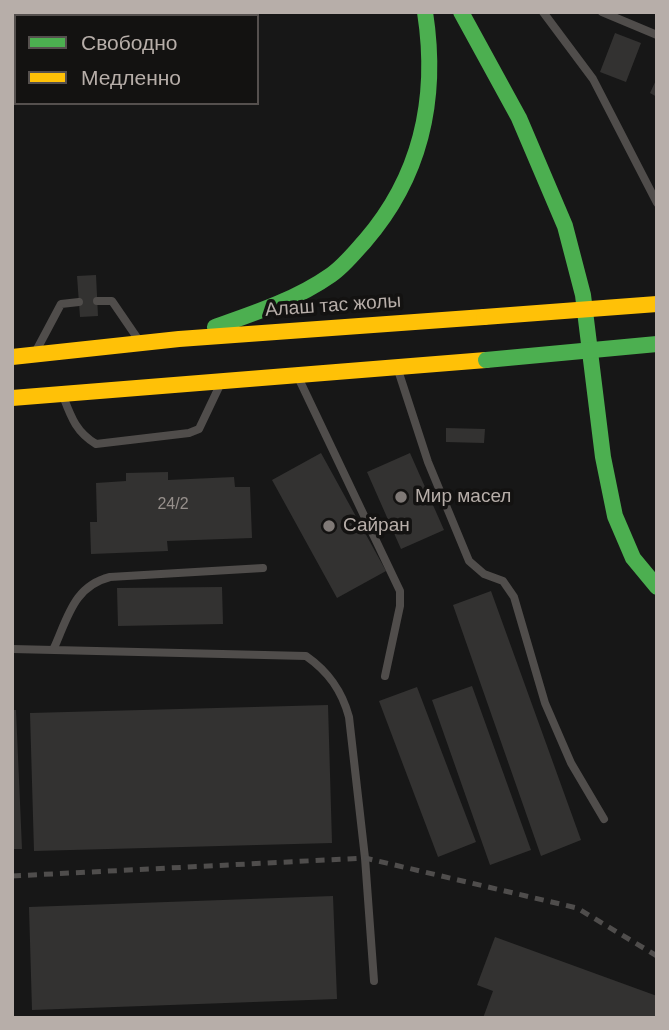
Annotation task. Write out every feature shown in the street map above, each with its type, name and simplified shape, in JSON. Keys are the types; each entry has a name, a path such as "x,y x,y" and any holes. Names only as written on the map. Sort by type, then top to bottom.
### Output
{"main road":[{"path":"179,339 275,308 334,273 378,229 406,184 424,131 430,88 431,40 425,12"},
{"path":"461,12 519,118 565,226 583,295 603,457 615,516 633,558 657,587"},
{"name":"Алаш тас жолы","path":"12,357 179,339 657,304"},
{"path":"12,397 657,344"}],"lane":[{"path":"543,12 593,79 657,203"},
{"path":"602,12 657,35"},
{"path":"97,301 112,301 141,344"},
{"path":"34,355 61,304 79,302"},
{"path":"397,367 428,462 469,561 484,574 503,581 514,597 545,703 571,763 604,819"},
{"path":"296,375 400,591 400,606 385,676"},
{"path":"62,394 74,424 83,436 96,444 189,433 199,429 221,381"},
{"path":"54,648 80,592 92,581 110,577 263,568"},
{"path":"12,649 306,656 323,667 343,696 349,717 365,858 374,981"}],"building":[{"path":"615,33 641,43 626,82 600,72"},
{"path":"657,78 657,97 650,93"},
{"path":"96,275 98,316 80,317 77,276"},
{"path":"446,428 485,429 484,443 446,442"},
{"name":"Сайран","path":"321,453 386,571 337,598 272,480"},
{"path":"410,453 444,530 401,549 367,472"},
{"path":"168,472 168,480 234,477 235,487 250,487 252,538 167,541 168,551 91,554 90,522 97,522 96,483 126,481 126,473"},
{"path":"222,587 223,624 118,626 117,588"},
{"path":"491,591 581,840 541,856 453,605"},
{"path":"472,686 531,850 490,865 432,700"},
{"path":"417,687 476,842 438,857 379,701"},
{"path":"328,705 332,843 34,851 30,713"},
{"path":"12,710 16,710 22,849 12,849"},
{"path":"333,896 337,999 32,1010 29,907"},
{"path":"495,937 657,996 657,1018 483,1018 493,991 477,985"}],"railway":[{"path":"12,876 365,858 577,908 657,956"}],"traffic: fast":[{"path":"215,327 260,311 318,284 353,254 384,216 412,162 427,104 429,74 425,12"},
{"path":"461,12 519,118 565,226 583,295 603,457 615,516 633,558 657,587"},
{"path":"486,360 657,344"}],"traffic: slow":[{"path":"484,317 657,304"},
{"path":"12,357 179,339 484,317"},
{"path":"12,398 486,360"}],"place":[{"name":"Мир масел","path":"401,497"},
{"name":"Сайран","path":"329,526"}]}
